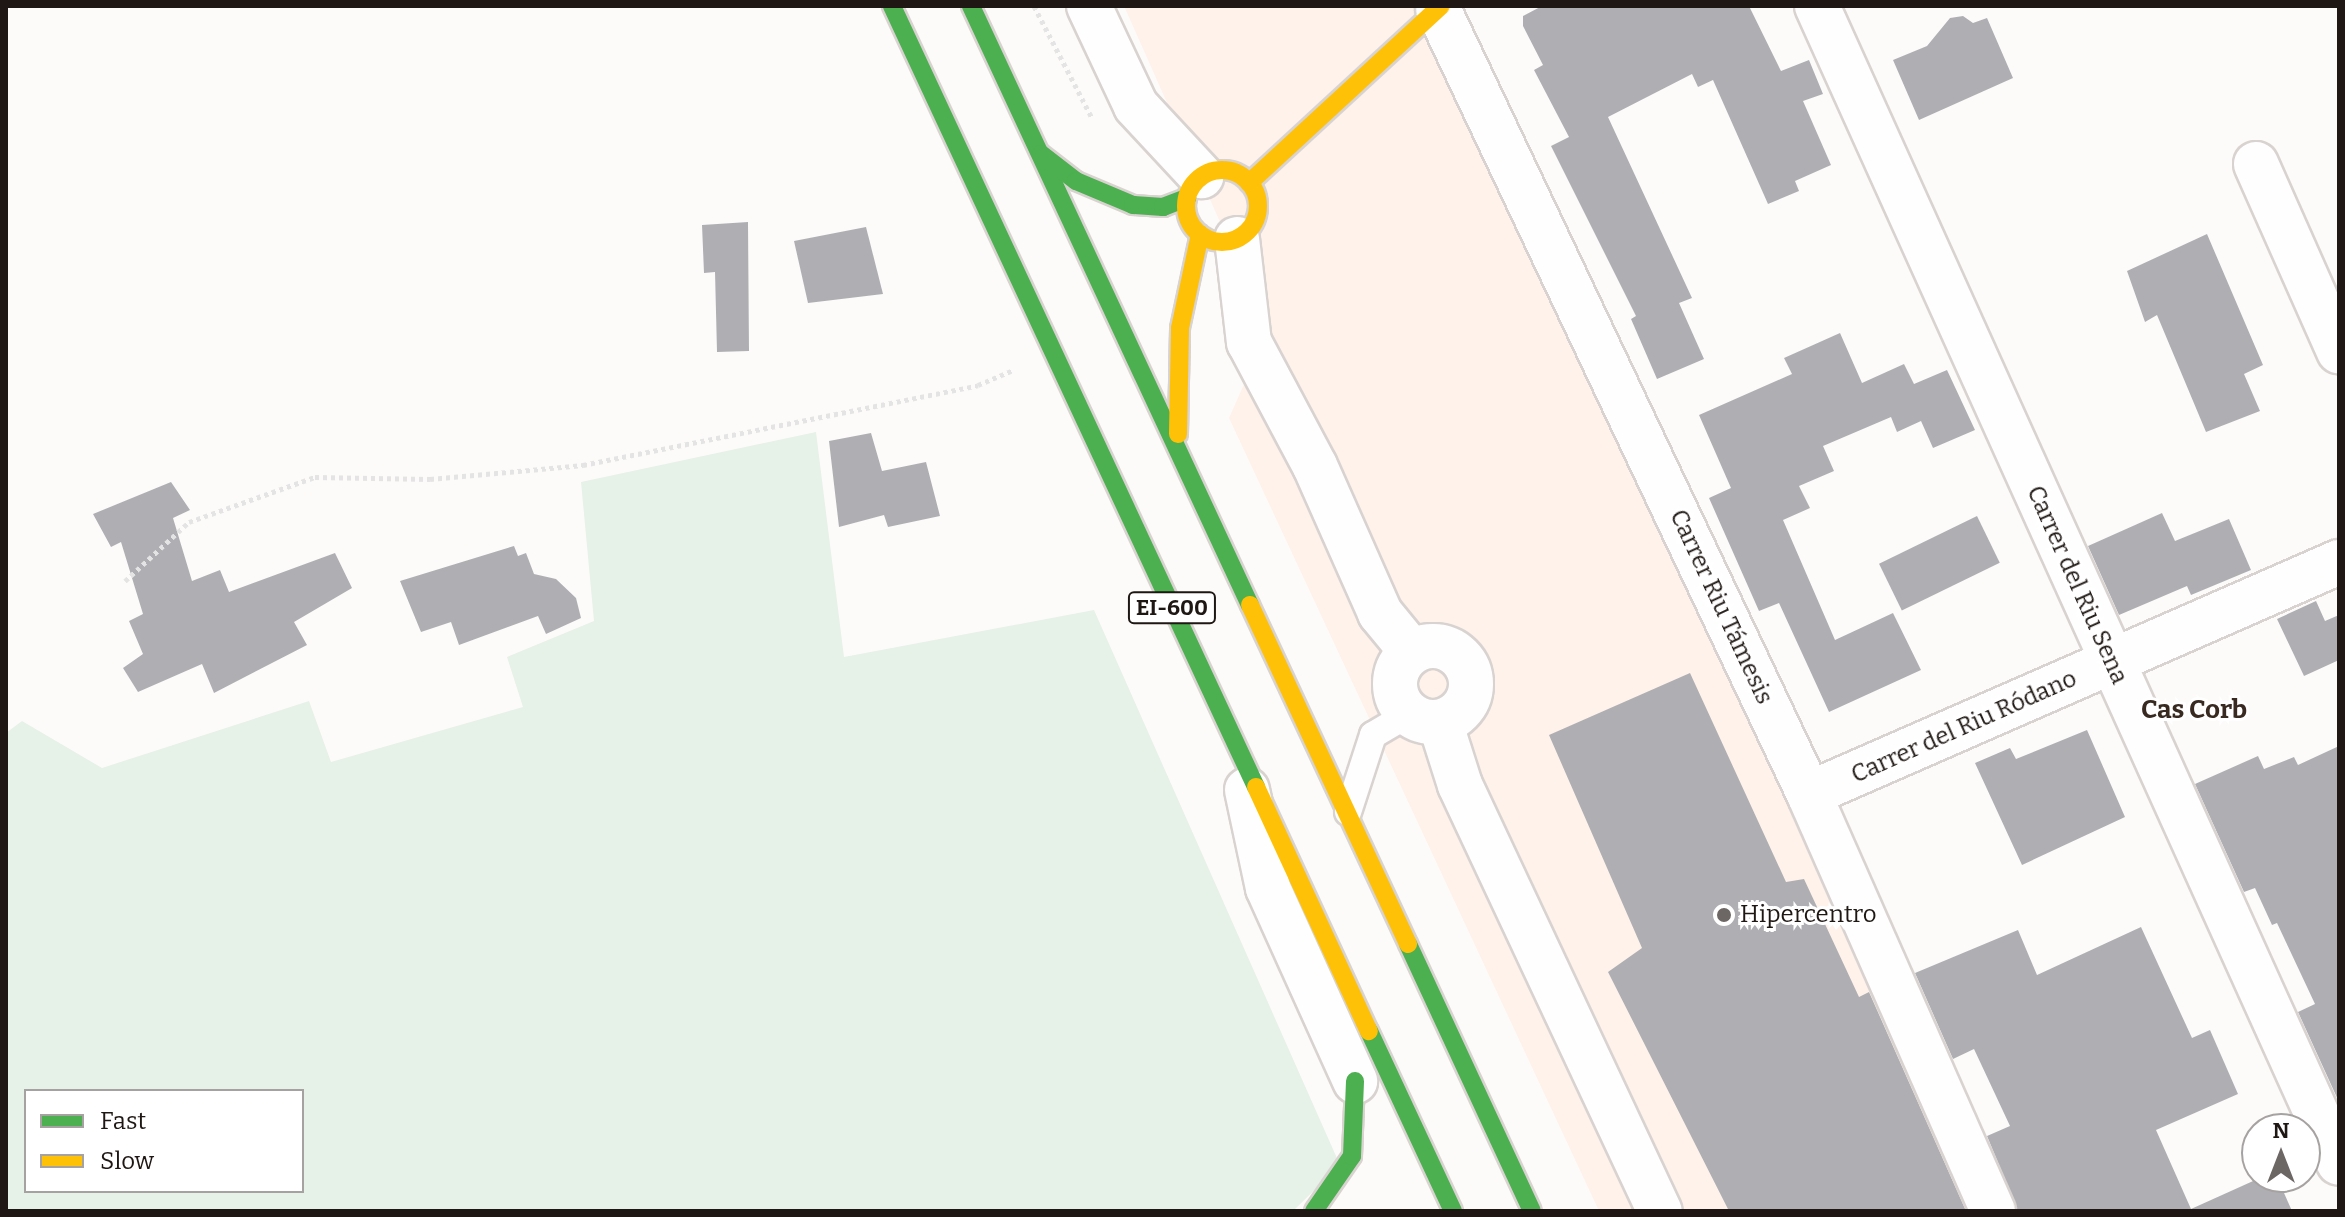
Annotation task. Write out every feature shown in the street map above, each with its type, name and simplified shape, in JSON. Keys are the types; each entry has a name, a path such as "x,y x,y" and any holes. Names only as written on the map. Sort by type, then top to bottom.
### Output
{"main road":[{"name":"EI-600","path":"892,6 1453,1211"},
{"name":"EI-600","path":"971,6 1532,1211"},
{"path":"1249,183 1439,7"},
{"path":"1040,154 1076,181 1133,205 1163,207 1194,187 1232,171 1249,183 1257,214 1218,236 1178,350 1179,452"},
{"path":"1194,187 1188,218 1218,236"},
{"path":"1314,1211 1352,1156 1355,1081"}],"street":[{"path":"1089,6 1136,106 1194,187"},
{"name":"Carrer del Riu Sena","path":"1817,6 2339,1163"},
{"name":"Carrer Riu Támesis","path":"1439,7 1809,794 1993,1211"},
{"path":"2256,164 2339,351"},
{"path":"1218,236 1249,342 1315,466 1380,613 1412,652"},
{"name":"Carrer del Riu Ródano","path":"1809,794 2339,562"},
{"path":"1425,718 1463,709 1470,673 1442,647 1412,652 1395,680 1425,718 1460,785 1660,1211"},
{"path":"1238,748 1268,888 1355,1081"}],"lane":[{"path":"1347,815 1373,735 1425,718"}],"path":[{"path":"125,581 189,522 315,477 430,479 583,465 978,385 1053,353"}],"shaded area":[{"path":"1124,6 1423,6 1902,1037 1976,1211 1599,1211 1229,418 1268,330"},
{"path":"816,432 844,657 1094,610 1340,1165 1293,1211 6,1211 6,733 22,721 102,768 309,701 331,762 523,707 507,657 594,621 581,482"}],"building":[{"path":"1542,6 1749,6 1781,71 1809,60 1823,94 1803,101 1831,165 1795,181 1799,191 1768,204 1713,80 1698,87 1692,74 1608,117 1692,298 1679,303 1704,359 1657,379 1631,319 1636,316 1551,146 1569,137 1534,70 1543,65 1523,26 1523,16"},
{"path":"1963,16 1973,23 1987,18 2013,78 1919,120 1893,60 1927,46 1950,18"},
{"path":"748,222 749,351 717,352 715,272 704,273 702,225"},
{"path":"866,227 883,294 808,303 794,241"},
{"path":"2207,234 2263,365 2244,374 2260,411 2206,432 2157,315 2145,322 2127,271"},
{"path":"1840,333 1862,383 1904,364 1914,384 1947,370 1975,430 1933,448 1921,421 1897,432 1891,417 1823,446 1834,471 1799,486 1810,508 1783,520 1835,640 1893,613 1921,670 1829,712 1779,603 1759,611 1709,498 1731,488 1699,415 1792,374 1784,358"},
{"path":"871,433 882,471 926,462 940,516 888,527 884,515 839,527 829,441"},
{"path":"171,482 190,510 173,518 192,581 220,570 229,592 335,553 352,588 294,622 307,645 214,693 202,664 138,692 123,668 143,654 129,621 143,614 121,542 111,547 93,514"},
{"path":"2162,513 2175,541 2229,519 2251,570 2191,595 2187,586 2119,615 2088,546"},
{"path":"1977,516 2000,563 1902,611 1879,564"},
{"path":"514,546 518,556 526,553 534,574 556,579 576,598 581,618 546,634 538,616 459,645 451,622 421,632 400,581"},
{"path":"2316,601 2325,621 2339,615 2339,660 2304,676 2277,619"},
{"name":"Hipercentro","path":"1690,673 1786,882 1804,879 1859,997 1869,992 1966,1211 1729,1211 1608,972 1642,948 1549,735"},
{"path":"2087,730 2125,817 2022,865 1975,763 2010,748 2016,759"},
{"path":"2339,746 2339,1102 2298,1012 2315,1004 2277,923 2272,925 2255,888 2244,892 2195,784 2258,756 2264,769 2294,757 2298,765"},
{"path":"2141,927 2192,1038 2210,1030 2238,1094 2156,1130 2191,1209 2241,1186 2241,1193 2284,1193 2292,1211 2018,1211 1987,1136 2010,1126 1974,1049 1953,1059 1915,973 2018,930 2037,975"}],"traffic: fast":[{"path":"892,6 1256,787"},
{"path":"971,6 1250,605"},
{"path":"1041,154 1076,181 1133,205 1163,207 1187,198"},
{"path":"1408,944 1532,1211"},
{"path":"1369,1031 1453,1211"},
{"path":"1314,1211 1352,1156 1355,1081"}],"traffic: slow":[{"path":"1249,183 1441,6"},
{"path":"1222,170 1242,176 1252,186 1258,206 1252,226 1242,236 1222,242 1202,236 1192,226 1186,206 1192,186 1202,176 1222,170"},
{"path":"1178,434 1180,328 1200,234"},
{"path":"1250,605 1408,944"},
{"path":"1256,787 1369,1031"}],"place":[{"name":"Hipercentro","path":"1724,915"}],"district":[{"name":"Cas Corb","path":"2194,710"}]}
